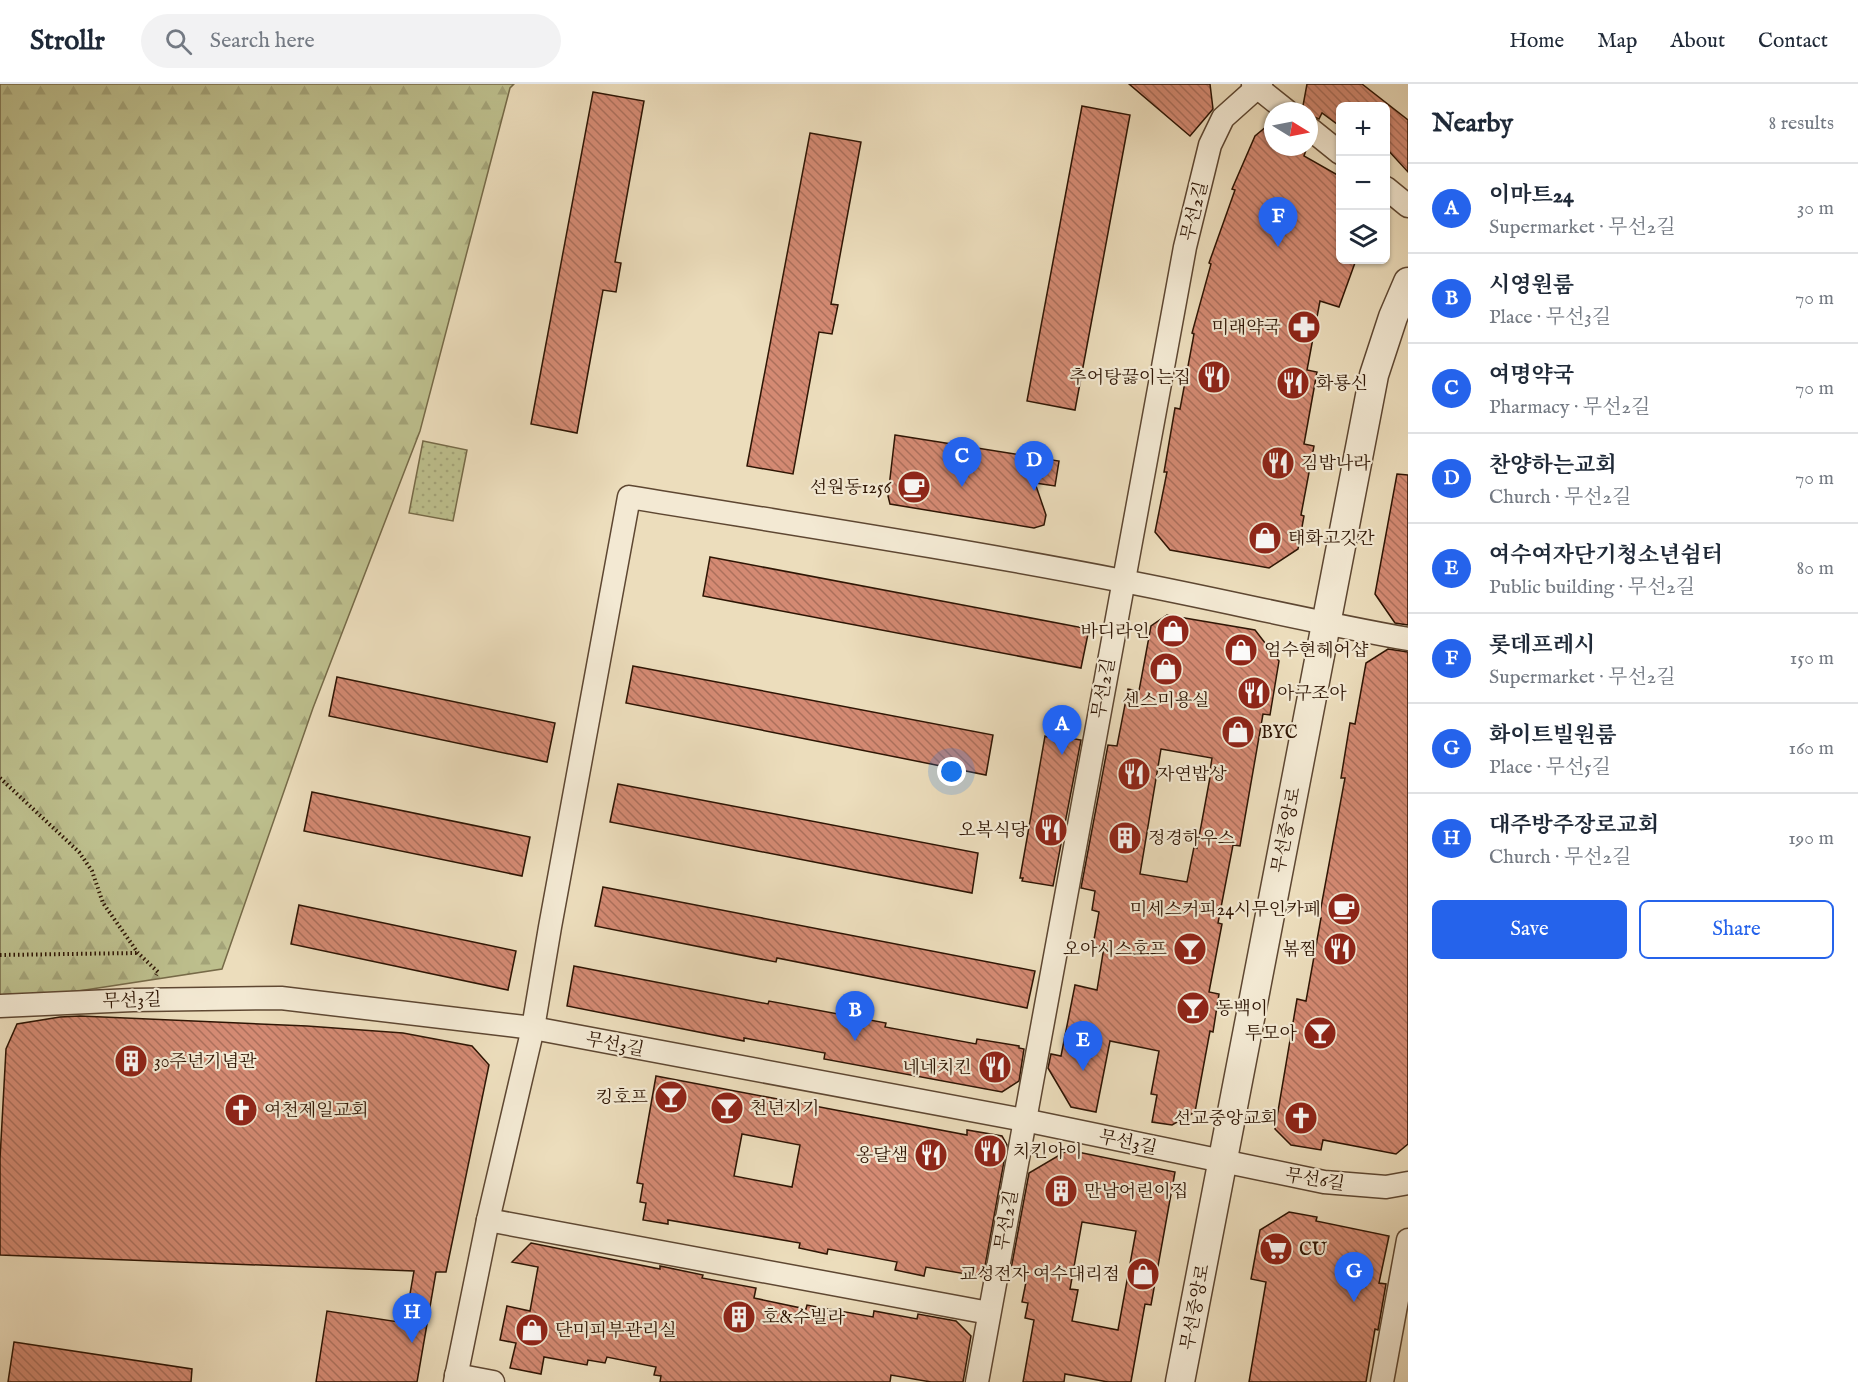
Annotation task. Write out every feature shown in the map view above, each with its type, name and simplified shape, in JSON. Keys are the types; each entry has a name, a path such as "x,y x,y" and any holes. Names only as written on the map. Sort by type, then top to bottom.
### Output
{"street":[{"path":"1257,85 1277,102"},
{"name":"무선2길","path":"977,1382 1185,247 1210,145 1223,118 1257,85"},
{"path":"1318,135 1336,149"},
{"path":"1390,191 1408,206"},
{"name":"무선중앙로","path":"1180,1382 1374,375 1393,317 1408,282"},
{"path":"494,1382 456,1378 488,1220 533,1028 549,927 629,497 835,530 1123,581 1325,624 1408,639"},
{"name":"무선3길","path":"0,1006 133,1000 281,998 533,1028 1024,1120 1222,1162"},
{"name":"무선6길","path":"1222,1162 1324,1182 1386,1187 1408,1183"},
{"path":"488,1220 989,1313"},
{"path":"1382,1382 1398,1345 1408,1240"}],"path":[{"path":"0,778 79,852 92,871 103,903 138,953 0,955"}],"green space":[{"path":"0,84 514,84 510,88 420,431 313,708 222,969 0,1003"},
{"path":"423,441 467,450 453,521 409,513"}],"building":[{"path":"1129,84 1210,84 1213,109 1190,136"},
{"path":"1307,84 1362,84 1385,102 1336,102 1336,123 1322,113 1318,119 1318,102 1304,102"},
{"path":"593,92 644,101 615,262 621,263 616,292 603,290 577,433 531,424"},
{"path":"1082,106 1130,115 1075,410 1027,401"},
{"path":"1390,106 1408,120 1408,172 1390,152"},
{"path":"1264,128 1264,156 1304,156 1336,174 1336,264 1355,264 1339,307 1320,301 1307,370 1317,372 1304,444 1314,446 1301,515 1304,516 1298,549 1269,568 1170,550 1155,532 1167,472 1164,472 1175,408 1180,409 1194,334 1192,333 1211,264 1209,263 1235,190 1232,189 1255,136"},
{"path":"810,133 861,142 831,304 838,305 832,334 819,332 793,474 747,466"},
{"path":"895,435 1059,461 1055,486 1035,483 1046,515 1044,525 1034,528 890,504 888,496"},
{"path":"1397,474 1408,475 1408,625 1395,623 1375,594"},
{"path":"710,557 1089,629 1081,668 703,596"},
{"path":"1167,615 1255,630 1279,661 1270,715 1263,714 1240,846 1233,845 1218,923 1222,924 1209,992 1219,994 1195,1112 1172,1125 1152,1122 1157,1095 1151,1094 1159,1051 1110,1041 1096,1112 1071,1107 1048,1068 1051,1054 1061,1056 1075,985 1097,990 1104,947 1093,945 1099,912 1092,910 1095,891 1081,888 1108,745 1117,746 1128,689 1139,691 1151,626","holes":["1161,749 1212,758 1197,848 1194,847 1187,882 1140,874"]},
{"path":"1388,649 1408,652 1408,1144 1396,1154 1323,1140 1321,1150 1291,1145 1275,1129 1297,999 1306,1001 1345,778 1341,778 1350,723 1355,724 1366,663"},
{"path":"633,666 993,735 986,775 626,703"},
{"path":"337,677 555,723 547,762 329,716"},
{"path":"1048,734 1081,740 1053,886 1022,881 1023,878 1020,878 1045,736 1047,737"},
{"path":"618,784 978,853 972,893 610,822"},
{"path":"312,792 530,837 522,876 304,831"},
{"path":"603,887 1035,971 1027,1008 777,958 776,962 595,926"},
{"path":"299,905 516,951 508,990 291,944"},
{"path":"574,966 768,1004 769,1001 886,1023 885,1027 976,1044 977,1039 1019,1046 1024,1049 1019,1081 1002,1092 824,1059 825,1053 744,1038 744,1041 567,1006"},
{"name":"여천제일교회","path":"80,1016 307,1026 403,1033 472,1046 489,1065 446,1272 436,1272 417,1382 316,1382 327,1311 405,1323 414,1271 0,1255 0,1159 6,1049 17,1024"},
{"path":"656,1076 967,1135 967,1130 1002,1136 1007,1145 983,1277 926,1267 924,1276 895,1270 897,1262 828,1249 827,1254 799,1248 800,1243 668,1220 668,1224 643,1220 646,1203 640,1202 643,1184 637,1183","holes":["742,1134 800,1145 792,1187 734,1176"]},
{"path":"1068,1150 1175,1172 1151,1305 1145,1304 1131,1382 1108,1382 1065,1374 1064,1382 1023,1382 1034,1320 1025,1318 1028,1303 1022,1302 1028,1272 1011,1269 1029,1173","holes":["1082,1222 1136,1231 1118,1330 1072,1321 1078,1290 1070,1289"]},
{"path":"1289,1212 1317,1217 1316,1221 1389,1236 1379,1283 1386,1284 1366,1382 1249,1382 1266,1282 1251,1279 1260,1230"},
{"path":"531,1243 660,1269 660,1266 703,1275 702,1278 756,1288 754,1298 806,1309 807,1305 873,1317 874,1311 917,1319 918,1314 956,1321 971,1336 963,1382 931,1382 891,1375 890,1382 660,1382 661,1376 654,1375 656,1367 607,1357 605,1363 588,1360 587,1365 544,1357 541,1374 510,1368 516,1343 500,1340 507,1306 530,1311 538,1267 512,1262"},
{"path":"14,1342 192,1369 191,1382 8,1382"}],"place":[{"name":"롯데프레시","path":"1278,247"},
{"name":"미래약국","path":"1304,327"},
{"name":"추어탕끓이는집","path":"1214,377"},
{"name":"화룡신","path":"1293,383"},
{"name":"김밥나라","path":"1278,463"},
{"name":"선원동1256","path":"914,487"},
{"name":"여명약국","path":"962,487"},
{"name":"찬양하는교회","path":"1034,491"},
{"name":"태화고깃간","path":"1265,538"},
{"name":"바디라인","path":"1173,631"},
{"name":"엄수현헤어샵","path":"1241,650"},
{"name":"센스미용실","path":"1166,669"},
{"name":"아구조아","path":"1254,693"},
{"name":"BYC","path":"1238,732"},
{"name":"이마트24","path":"1062,755"},
{"name":"자연밥상","path":"1134,774"},
{"name":"오복식당","path":"1051,830"},
{"name":"정경하우스","path":"1125,838"},
{"name":"미세스커피24시무인카페","path":"1344,909"},
{"name":"오아시스호프","path":"1190,949"},
{"name":"볶찜","path":"1340,949"},
{"name":"동백이","path":"1193,1008"},
{"name":"투모아","path":"1320,1033"},
{"name":"시영원룸","path":"855,1041"},
{"name":"30주년기념관","path":"131,1061"},
{"name":"네네치킨","path":"995,1067"},
{"name":"여수여자단기청소년쉼터","path":"1083,1071"},
{"name":"킹호프","path":"671,1097"},
{"name":"천년지기","path":"727,1108"},
{"name":"여천제일교회","path":"241,1110"},
{"name":"선교중앙교회","path":"1301,1118"},
{"name":"치킨아이","path":"990,1151"},
{"name":"옹달샘","path":"931,1155"},
{"name":"만남어린이집","path":"1061,1191"},
{"name":"CU","path":"1276,1249"},
{"name":"교성전자 여수대리점","path":"1143,1274"},
{"name":"화이트빌원룸","path":"1354,1302"},
{"name":"호&수빌라","path":"739,1317"},
{"name":"단미피부관리실","path":"532,1330"},
{"name":"대주방주장로교회","path":"412,1343"}]}
